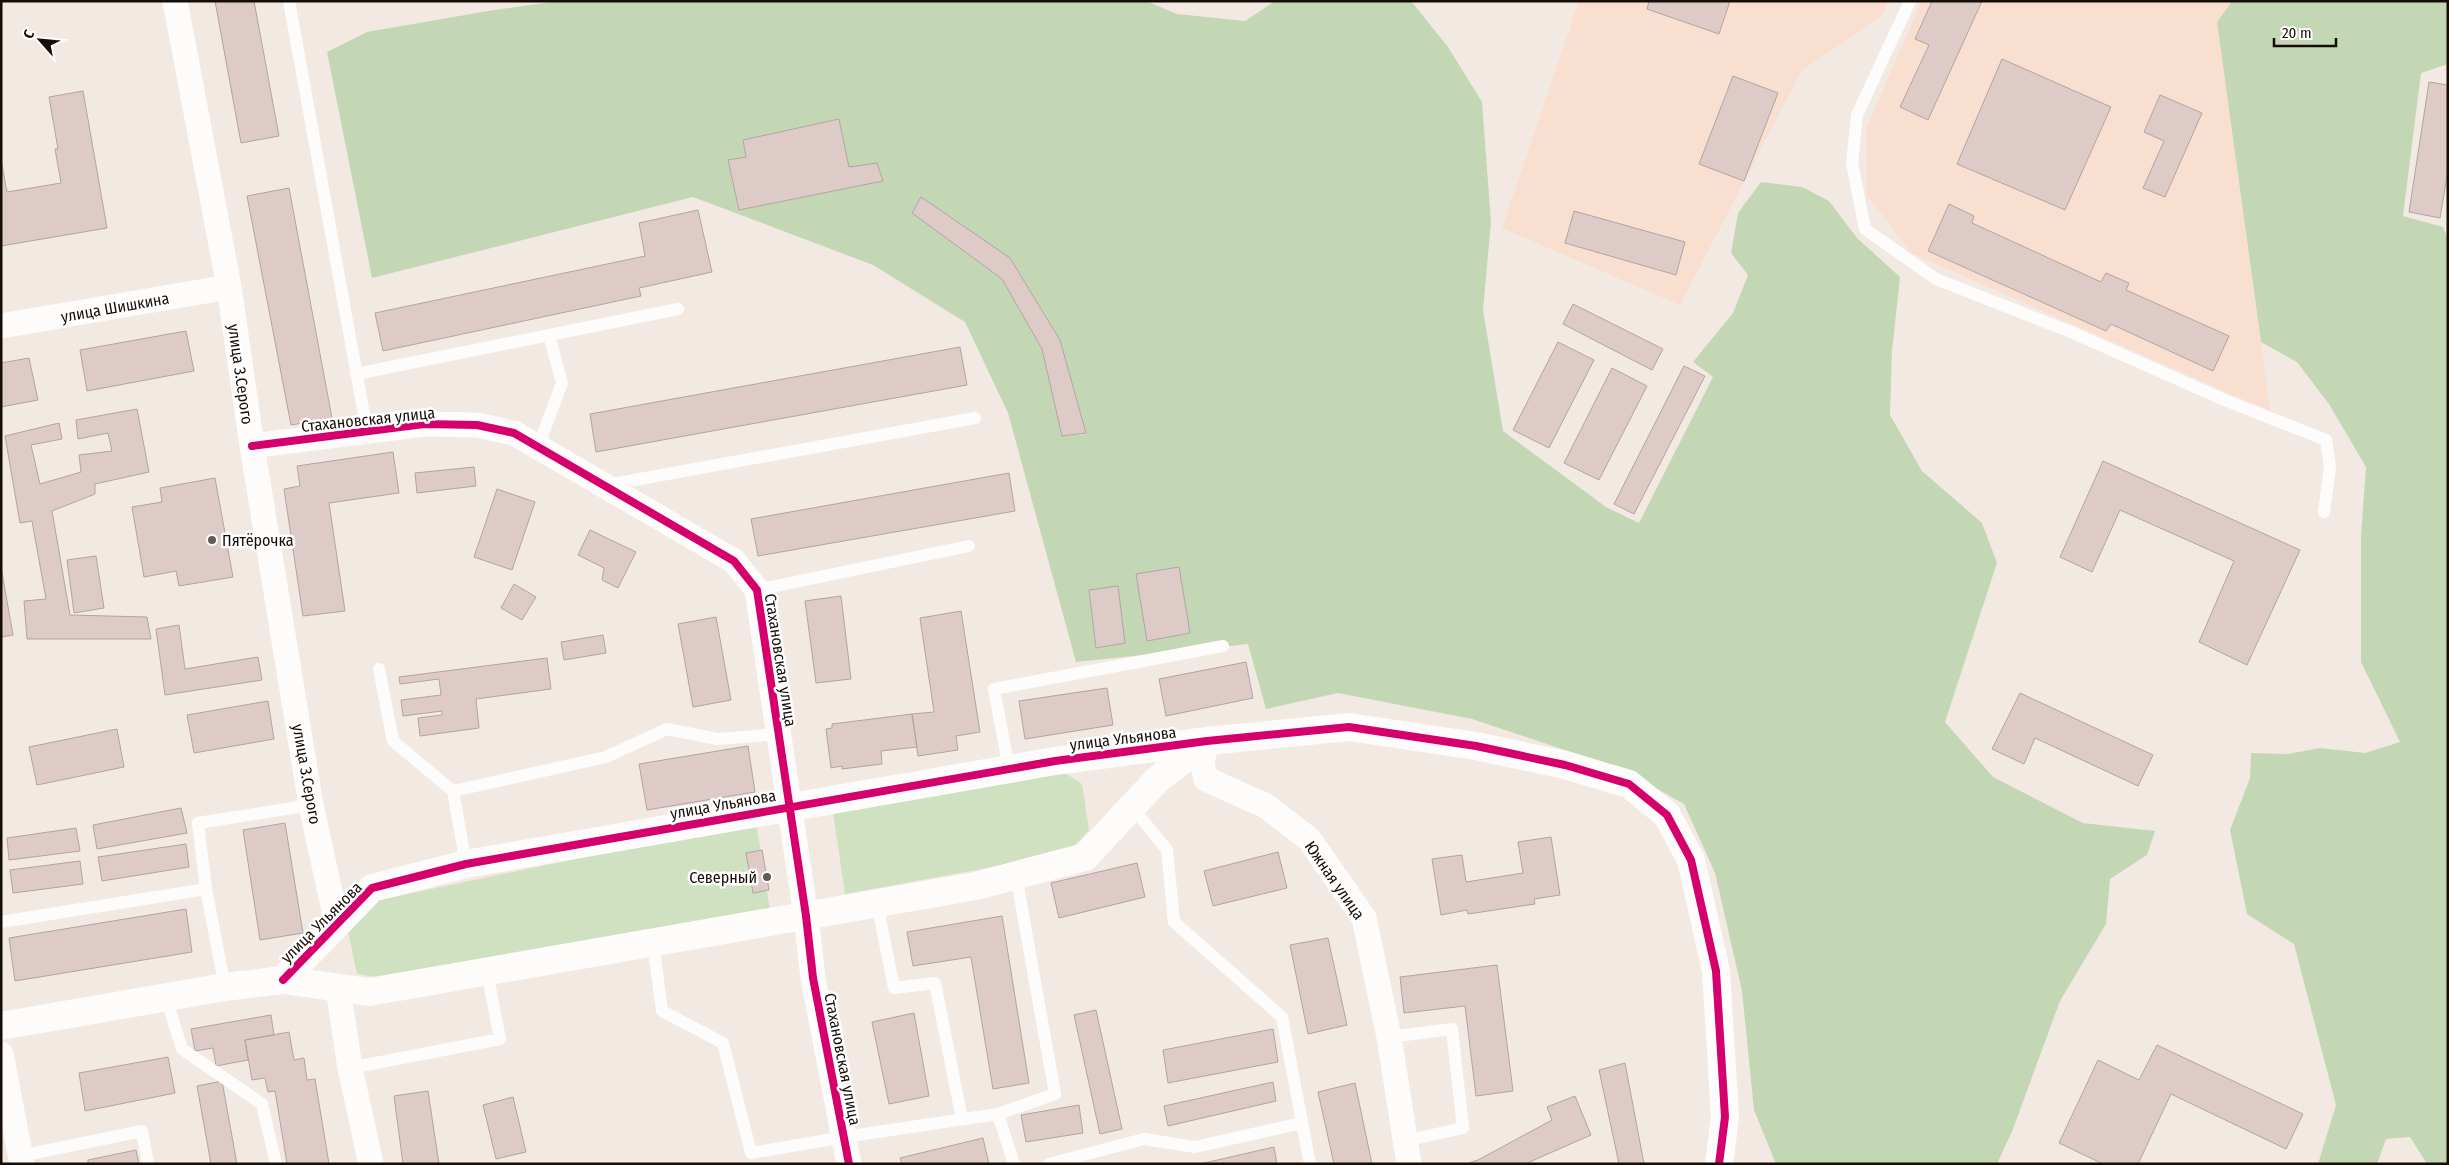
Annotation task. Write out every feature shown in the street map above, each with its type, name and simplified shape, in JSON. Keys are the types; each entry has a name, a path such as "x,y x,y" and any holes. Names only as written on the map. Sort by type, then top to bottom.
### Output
{"street":[{"name":"улица З.Серого","path":"175,1 229,287 252,446 311,805 338,924"},
{"name":"улица Шишкина","path":"1,326 229,287"},
{"name":"Стахановская улица","path":"252,446 424,424 478,425 514,433 734,561 757,590 806,916 813,978 849,1164"},
{"path":"1207,741 1349,727 1476,746 1565,765 1629,784 1667,815 1691,860 1716,971 1725,1117 1719,1164"},
{"name":"улица Ульянова","path":"283,980 372,888 466,864 790,806 1008,769 1207,741"},
{"name":"улица Ульянова","path":"1,1026 225,987 283,980 369,992 976,886 1085,857 1158,779 1207,741"},
{"name":"Южная улица","path":"1207,741 1202,763 1206,779 1266,806 1309,839 1364,918 1389,1037 1407,1152"},
{"path":"338,988 350,1068 371,1164"},
{"path":"1,1054 21,1160"}],"lane":[{"path":"289,1 367,431"},
{"path":"1910,1 1890,49 1857,115 1852,164 1865,229 1936,279 2071,332 2227,401 2326,440 2330,467 2324,512"},
{"path":"356,374 678,309"},
{"path":"538,447 562,382 549,334"},
{"path":"604,486 976,418"},
{"path":"757,590 969,546"},
{"path":"1008,769 994,689 1223,646"},
{"path":"379,669 393,742 453,790 466,864"},
{"path":"453,790 606,757 667,729 717,739 778,734"},
{"path":"225,987 206,889 198,823 311,805"},
{"path":"1132,807 1167,850 1174,922 1282,1017 1310,1164"},
{"path":"652,942 662,1011 723,1043 751,1153 998,1114 1055,1094 1016,875"},
{"path":"1,922 206,889"},
{"path":"877,903 894,988 935,983 962,1119"},
{"path":"350,1068 500,1038 487,972"},
{"path":"166,998 182,1049 262,1104 276,1164"},
{"path":"1389,1037 1452,1028 1463,1128 1407,1152"},
{"path":"998,1114 1014,1164"},
{"path":"1048,1164 1144,1139 1195,1147 1302,1123"},
{"path":"21,1160 142,1131 148,1164"}],"shaded area":[{"path":"1579,1 1888,1 1882,16 1802,70 1680,305 1502,228"},
{"path":"1921,1 2231,1 2217,22 2270,411 1911,253 1867,195 1867,127"}],"green space":[{"path":"558,1 1146,1 1177,14 1245,21 1275,1 1411,1 1448,47 1482,102 1491,222 1483,310 1503,431 1606,507 1639,523 1713,377 1693,362 1733,313 1748,275 1731,253 1738,213 1761,182 1802,187 1829,201 1857,238 1900,277 1892,351 1890,415 1922,471 1982,523 1997,563 1945,722 1993,777 2083,823 2155,831 2147,855 2110,879 2106,924 2060,1001 2013,1129 1997,1164 1776,1164 1754,1110 1742,991 1715,873 1684,804 1622,769 1472,719 1338,693 1266,709 1248,644 1076,662 1008,413 965,322 873,265 693,197 372,278 327,52 367,32","holes":["839,119 849,167 877,163 883,181 739,210 728,160 746,157 743,140","912,213 1010,258 1060,340 1086,434 1062,436 1042,349 1002,279","1179,567 1190,633 1147,641","1118,586 1125,643 1096,648 1089,591"]},
{"path":"2232,1 2448,1 2448,64 2421,73 2403,216 2443,227 2448,239 2448,1164 2427,1164 2410,1137 2386,1139 2377,1164 2318,1164 2336,1105 2294,944 2247,914 2230,830 2250,778 2251,753 2288,754 2320,748 2365,753 2400,742 2361,662 2361,535 2366,467 2329,404 2297,362 2261,342 2217,22"},
{"path":"1062,771 1082,784 1089,830 1068,853 845,894 833,812"},
{"path":"756,821 770,911 383,978 357,974 348,931 379,900"}],"building":[{"path":"215,1 254,1 279,136 241,143"},
{"path":"1649,1 1730,1 1719,34 1647,9"},
{"path":"1932,1 1982,1 1928,120 1900,107 1929,45 1915,39"},
{"path":"2002,59 2111,107 2065,210 1957,164"},
{"path":"1733,76 1778,93 1744,181 1699,164"},
{"path":"2429,82 2448,85 2448,170 2440,218 2409,212"},
{"path":"83,91 107,228 1,246 1,160 7,192 61,183 55,149 58,149 49,97"},
{"path":"2160,95 2202,113 2165,197 2143,188 2164,141 2144,132"},
{"path":"839,119 849,167 877,163 883,181 739,210 728,160 746,157 743,140"},
{"path":"289,188 332,418 291,425 247,196"},
{"path":"921,197 1010,258 1060,340 1086,433 1062,436 1042,349 1002,279 912,213"},
{"path":"1949,204 1974,216 1972,223 2101,282 2106,273 2129,283 2126,290 2229,336 2213,371 2111,324 2106,331 1928,251"},
{"path":"698,210 712,272 639,288 641,296 383,351 375,313 645,256 639,223"},
{"path":"1574,211 1685,242 1676,275 1565,243"},
{"path":"1573,304 1663,349 1652,370 1563,324"},
{"path":"186,331 194,371 87,391 80,350"},
{"path":"1558,342 1594,360 1549,448 1513,430"},
{"path":"960,347 967,385 596,452 590,414"},
{"path":"29,358 38,400 1,407 1,363"},
{"path":"1684,366 1705,376 1634,514 1614,504"},
{"path":"1612,368 1647,386 1599,480 1564,463"},
{"path":"137,409 149,472 95,484 95,494 52,511 70,615 147,617 151,639 27,639 24,601 46,599 32,521 20,523 5,436 59,423 62,439 31,445 40,484 81,472 79,455 112,451 108,433 78,439 76,420"},
{"path":"393,452 399,493 329,503 345,611 303,616 284,489 300,486 297,466"},
{"path":"2103,461 2300,550 2247,665 2199,642 2234,561 2120,510 2092,572 2060,557"},
{"path":"474,467 476,486 417,493 415,473"},
{"path":"1009,473 1015,511 758,556 751,519"},
{"path":"215,478 233,577 179,586 176,571 144,577 132,507 162,502 160,488"},
{"path":"497,489 535,502 512,570 474,557"},
{"path":"590,530 636,552 618,588 602,580 604,568 578,555"},
{"path":"96,556 104,608 74,613 67,560"},
{"path":"1,567 13,635 1,637"},
{"path":"1179,567 1190,633 1147,641 1136,574"},
{"path":"514,584 536,597 522,620 501,608"},
{"path":"1118,586 1125,643 1096,648 1089,590"},
{"path":"841,596 851,679 816,683 805,601"},
{"path":"961,611 980,732 956,736 958,750 918,756 912,714 934,712 920,618"},
{"path":"716,617 731,700 693,707 678,624"},
{"path":"179,625 185,669 258,657 262,680 165,695 156,629"},
{"path":"603,635 606,653 564,660 561,642"},
{"path":"547,658 551,689 476,699 479,728 420,736 418,718 442,715 442,711 403,716 401,700 441,695 439,679 400,684 399,677"},
{"path":"1246,662 1253,698 1166,716 1159,679"},
{"path":"1107,688 1113,725 1025,739 1019,701"},
{"path":"2020,693 2153,755 2138,786 2035,738 2024,764 1992,749"},
{"path":"268,701 274,739 194,753 187,715"},
{"path":"912,714 917,747 881,751 882,764 842,769 842,766 831,768 826,729 832,728 832,724"},
{"path":"117,729 124,767 37,785 29,747"},
{"path":"748,746 755,792 647,810 639,764"},
{"path":"181,808 187,833 97,849 93,825"},
{"path":"285,823 303,933 260,940 243,830"},
{"path":"76,828 80,851 9,860 7,838"},
{"path":"1551,837 1560,895 1534,899 1535,904 1468,914 1467,910 1441,915 1432,859 1462,855 1466,882 1523,873 1518,842"},
{"path":"186,844 189,867 102,881 98,857"},
{"path":"762,850 769,890 753,893 746,853"},
{"path":"1278,852 1287,888 1213,906 1204,871"},
{"path":"80,861 83,884 13,893 10,870"},
{"path":"1137,863 1145,897 1059,918 1051,883"},
{"path":"186,909 192,952 15,981 9,938"},
{"path":"1002,916 1029,1083 993,1089 971,957 913,966 907,932"},
{"path":"1328,938 1347,1025 1308,1034 1290,945"},
{"path":"1497,965 1513,1091 1476,1096 1465,1006 1404,1013 1400,977"},
{"path":"1096,1010 1122,1129 1100,1134 1074,1015"},
{"path":"914,1013 929,1096 889,1104 872,1022"},
{"path":"271,1015 274,1035 245,1040 248,1060 216,1066 213,1048 195,1051 191,1029"},
{"path":"1273,1029 1278,1062 1168,1083 1163,1050"},
{"path":"289,1032 294,1060 304,1058 307,1080 315,1079 329,1164 287,1164 275,1091 268,1092 265,1078 252,1080 245,1040"},
{"path":"2157,1045 2303,1114 2286,1149 2171,1094 2138,1164 2103,1164 2059,1143 2098,1060 2139,1080"},
{"path":"168,1057 175,1093 85,1111 79,1073"},
{"path":"1625,1063 1644,1164 1619,1164 1599,1070"},
{"path":"222,1081 237,1164 211,1164 197,1086"},
{"path":"1273,1082 1276,1101 1168,1126 1164,1106"},
{"path":"1355,1083 1372,1164 1334,1164 1318,1092"},
{"path":"428,1091 439,1164 403,1164 394,1096"},
{"path":"1575,1096 1591,1135 1525,1164 1466,1164 1478,1160 1552,1120 1547,1107"},
{"path":"513,1097 526,1152 496,1159 483,1105"},
{"path":"1079,1105 1083,1133 1026,1142 1021,1115"},
{"path":"983,1138 989,1164 902,1164 900,1158"},
{"path":"1274,1147 1277,1164 1200,1164"},
{"path":"136,1150 139,1164 88,1164 88,1160"}],"cycle path":[{"path":"252,446 424,424 477,425 514,433 734,561 757,590 806,916 813,978 849,1164"},
{"path":"283,980 372,888 466,864 1055,761 1207,741 1349,727 1476,746 1565,765 1629,784 1667,815 1691,860 1716,971 1725,1117 1719,1164"}],"place":[{"name":"Пятёрочка","path":"212,540"},
{"name":"Северный","path":"767,877"}]}
